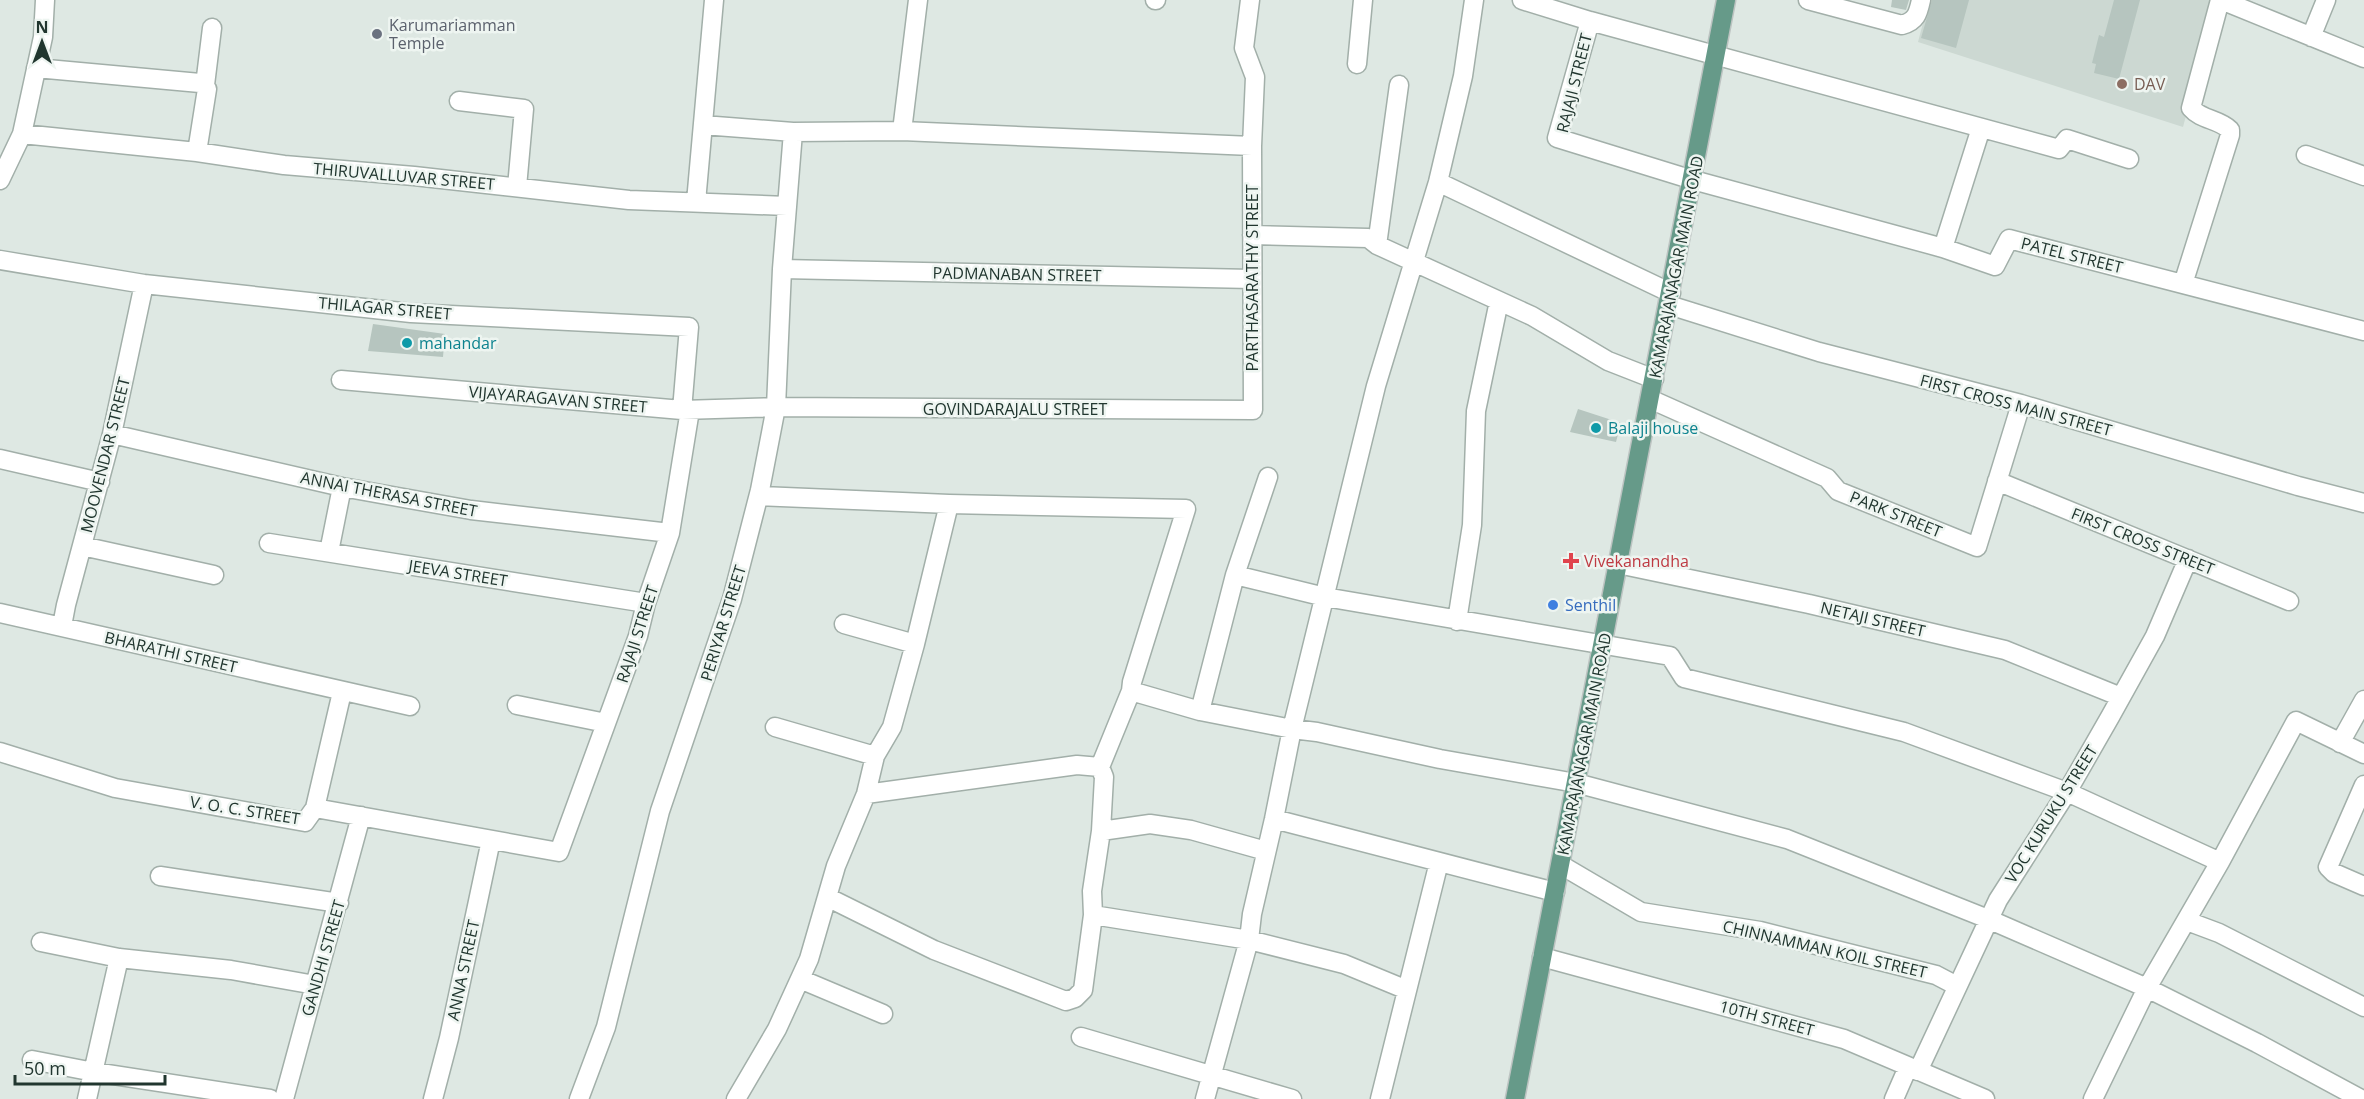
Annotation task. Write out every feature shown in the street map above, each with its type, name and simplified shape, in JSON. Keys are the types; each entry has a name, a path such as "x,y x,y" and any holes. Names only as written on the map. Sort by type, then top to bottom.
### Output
{"main road":[{"name":"KAMARAJANAGAR MAIN ROAD","path":"1515,1099 1726,0"}],"street":[{"path":"2,171 22,134 44,37 45,0"},
{"path":"696,202 714,0"},
{"path":"902,131 918,0"},
{"name":"PARTHASARATHY STREET","path":"1250,0 1244,48 1255,77 1251,235 1253,410"},
{"path":"1357,64 1363,0"},
{"path":"1205,1099 1249,940 1251,914 1274,819 1292,729 1376,386 1395,319 1416,261 1438,182 1463,76 1473,0"},
{"path":"1522,0 1590,21"},
{"path":"1808,0 1902,26 1917,17 1921,0"},
{"path":"2183,284 2230,135 2230,130 2226,126 2202,116 2191,108 2221,0 2364,58"},
{"path":"2311,37 2326,0"},
{"name":"RAJAJI STREET","path":"1693,180 1557,138 1590,21 2059,149 2067,139 2129,159"},
{"path":"197,152 207,89 204,85 212,28"},
{"path":"36,68 204,85"},
{"path":"1377,245 1398,85"},
{"path":"459,101 524,109 518,187"},
{"path":"703,125 793,132 902,131 1252,146"},
{"path":"1943,248 1981,128"},
{"name":"PERIYAR STREET","path":"579,1099 606,1027 660,811 732,599 759,496 776,407 782,269 793,132"},
{"name":"THIRUVALLUVAR STREET","path":"22,134 197,152 284,165 629,200 787,206"},
{"path":"2306,155 2364,176"},
{"name":"PATEL STREET","path":"1693,180 1943,248 1995,266 2009,239 2364,332"},
{"name":"FIRST CROSS MAIN STREET","path":"1438,182 1670,299 1819,352 2020,404 2298,486 2364,503"},
{"path":"1251,235 1368,238 1377,245 1532,316 1608,361 1654,379"},
{"name":"THILAGAR STREET","path":"0,260 144,284 411,313 689,327 686,410"},
{"name":"PADMANABAN STREET","path":"782,269 1252,279"},
{"name":"MOOVENDAR STREET","path":"62,626 112,434 144,284"},
{"path":"1457,621 1472,525 1476,411 1499,301"},
{"name":"VIJAYARAGAVAN STREET","path":"341,380 686,410 776,407"},
{"name":"PARK STREET","path":"1650,399 1827,478 1838,491 1977,547 2020,404"},
{"name":"GOVINDARAJALU STREET","path":"776,407 1253,410"},
{"name":"RAJAJI STREET","path":"559,852 638,636 646,603 670,533 686,410"},
{"name":"ANNAI THERASA STREET","path":"112,434 342,487 471,510 670,533"},
{"path":"0,459 100,482"},
{"path":"1200,711 1235,575 1269,477"},
{"name":"FIRST CROSS STREET","path":"1997,481 2289,601"},
{"path":"329,552 342,487"},
{"path":"759,496 949,504 1186,509 1131,691 1100,767 1104,777 1101,831 1092,891 1093,915 1083,990 1075,998 1066,1001 934,950 827,897"},
{"path":"736,1099 777,1029 800,979 836,866 866,794 876,756 892,727 949,504"},
{"name":"JEEVA STREET","path":"269,543 646,603"},
{"path":"82,546 214,575"},
{"name":"VOC KURUKU STREET","path":"1894,1099 1913,1069 1957,986 1998,900 2067,792 2155,636 2188,559"},
{"name":"NETAJI STREET","path":"1618,564 1809,604 2005,650 2121,697"},
{"path":"1235,575 1325,597 1670,656 1684,678 1904,732 2067,792 2220,862"},
{"name":"BHARATHI STREET","path":"0,613 410,706"},
{"path":"844,624 915,644"},
{"path":"1131,691 1200,711 1317,732 1440,759 1576,783 1787,839 1988,919 2147,988 2257,1043 2361,1099"},
{"path":"315,808 342,692"},
{"path":"2340,743 2364,700"},
{"path":"517,705 606,723"},
{"path":"2093,1099 2147,988 2220,862 2296,721 2364,754"},
{"path":"775,727 876,756"},
{"name":"V. O. C. STREET","path":"0,753 115,788 305,822 315,808 559,852"},
{"path":"866,794 1077,765 1100,767"},
{"path":"2364,786 2328,867 2334,873 2364,886"},
{"name":"GANDHI STREET","path":"284,1099 361,816"},
{"path":"1274,819 1555,892"},
{"path":"1101,831 1150,824 1191,830 1266,851"},
{"name":"ANNA STREET","path":"433,1099 491,840"},
{"path":"1380,1099 1439,862"},
{"name":"CHINNAMMAN KOIL STREET","path":"1561,865 1641,912 1760,931 1936,975 1957,986"},
{"path":"160,876 339,903"},
{"path":"1093,915 1249,940 1344,964 1407,990"},
{"path":"2187,921 2219,933 2364,1007"},
{"path":"41,942 119,958 231,970 315,985"},
{"name":"10TH STREET","path":"1542,957 1844,1039 1985,1099"},
{"path":"87,1099 119,958"},
{"path":"800,979 883,1014"},
{"path":"1081,1037 1292,1099"},
{"path":"32,1060 94,1072 270,1099"}],"shaded area":[{"name":"DAV","path":"1929,0 2217,0 2183,127 1918,42"}],"building":[{"path":"1892,0 1909,0 1906,10 1891,7"},
{"path":"1932,0 1969,0 1956,48 1921,38"},
{"path":"2114,0 2140,0 2119,79 2094,73 2096,64 2092,63 2099,35 2104,37"},
{"name":"mahandar","path":"373,324 445,334 443,357 368,351"},
{"name":"Balaji house","path":"1578,409 1621,423 1616,442 1570,432"}],"place":[{"name":"Karumariamman Temple","path":"377,34"},
{"name":"DAV","path":"2122,84"},
{"name":"mahandar","path":"407,343"},
{"name":"Balaji house","path":"1596,428"},
{"name":"Vivekanandha","path":"1571,561"},
{"name":"Senthil","path":"1553,605"}]}
